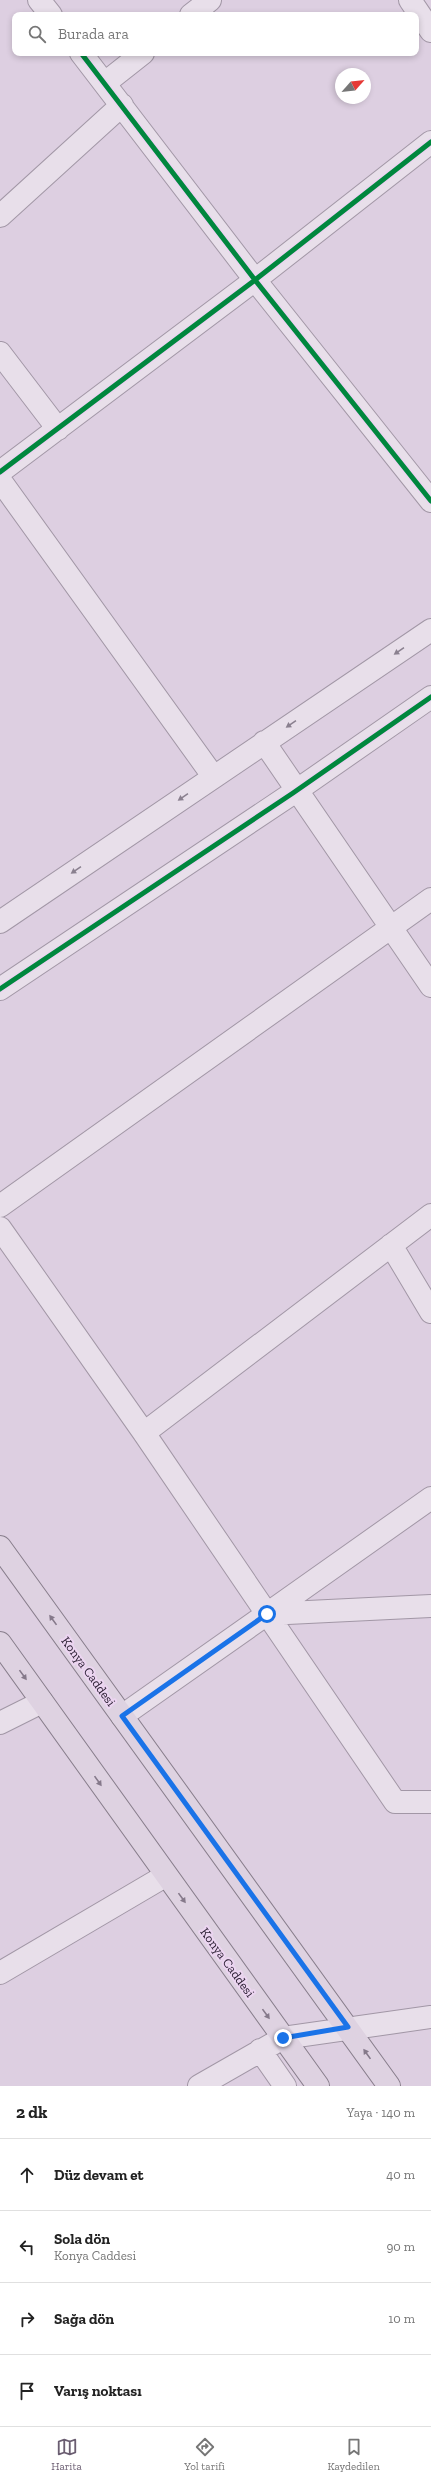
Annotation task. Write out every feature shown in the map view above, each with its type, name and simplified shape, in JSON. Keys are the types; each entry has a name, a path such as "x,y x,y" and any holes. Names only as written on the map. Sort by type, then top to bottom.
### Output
{"main road":[{"name":"Konya Caddesi","path":"0,1547 348,2027 389,2086"},
{"name":"Konya Caddesi","path":"0,1643 165,1876 318,2086"}],"street":[{"path":"39,0 49,12"},
{"path":"195,12 210,0"},
{"path":"410,0 418,12"},
{"path":"419,13 431,31"},
{"path":"83,56 255,280 431,501"},
{"path":"105,83 139,56"},
{"path":"0,216 122,105"},
{"path":"0,472 255,280 431,142"},
{"path":"0,353 58,429"},
{"path":"0,480 213,776"},
{"path":"0,922 213,776 431,630"},
{"path":"0,989 297,790 431,697"},
{"path":"264,742 431,986"},
{"path":"0,1206 431,899"},
{"path":"144,1433 431,1215"},
{"path":"0,1228 144,1433 395,1802 431,1802"},
{"path":"391,1245 431,1312"},
{"path":"122,1716 431,1498"},
{"path":"267,1614 431,1606"},
{"path":"0,1723 42,1702"},
{"path":"0,1973 165,1876"},
{"path":"199,2086 283,2038 348,2027 431,2017"},
{"path":"260,2050 285,2086"}],"cycle path":[{"path":"83,56 255,280 431,501"},
{"path":"0,472 255,280 431,142"},
{"path":"0,989 293,793 431,697"}],"route":[{"path":"267,1614 122,1716 348,2027 283,2038"}]}
